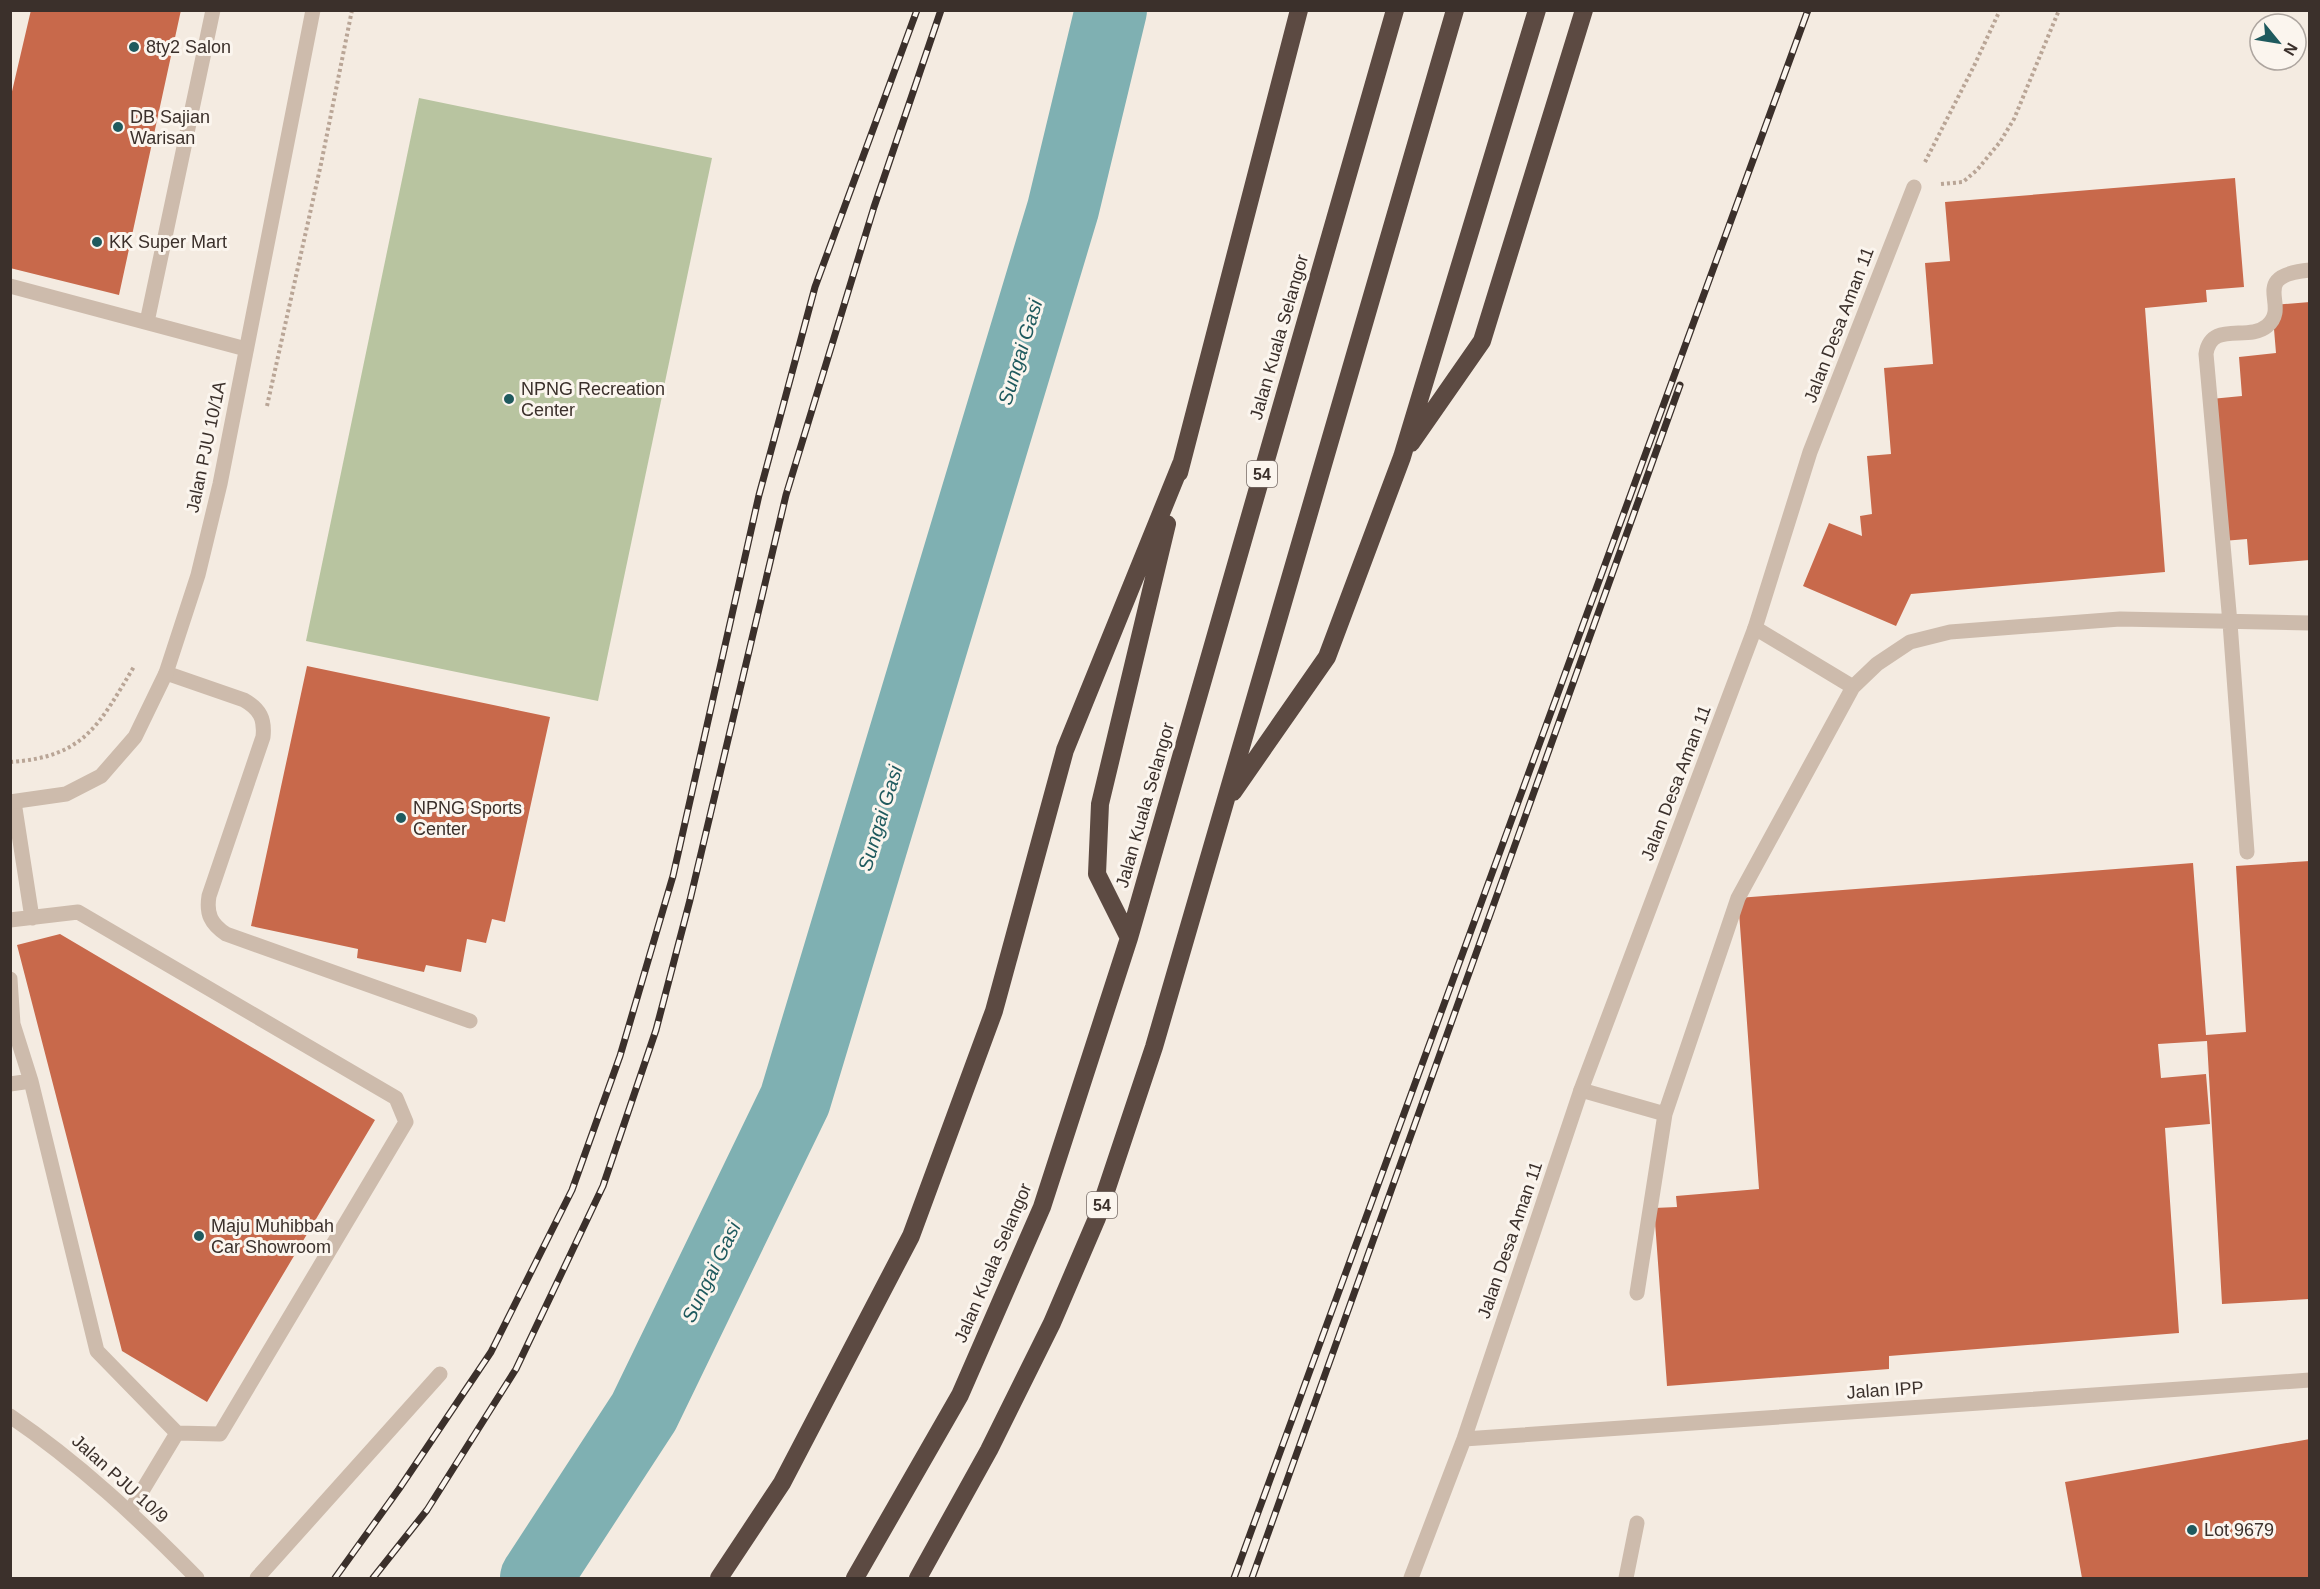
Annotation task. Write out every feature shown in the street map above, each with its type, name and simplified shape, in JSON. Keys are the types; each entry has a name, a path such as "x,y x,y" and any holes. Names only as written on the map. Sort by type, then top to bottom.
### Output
{"highway":[{"path":"1129,938 1096,874 1100,804 1181,464 1299,10"},
{"name":"Jalan Kuala Selangor","path":"855,1578 960,1395 1042,1207 1129,938 1395,10"},
{"name":"54","path":"918,1578 989,1450 1052,1323 1097,1218 1154,1047 1455,10"},
{"path":"1224,806 1327,657 1402,457 1537,10"},
{"path":"1402,457 1482,341 1584,10"},
{"path":"719,1578 782,1483 911,1236 994,1011 1065,750 1181,464"}],"street":[{"path":"147,322 213,10"},
{"name":"Jalan PJU 10/1A","path":"12,802 66,794 101,776 135,737 166,673 198,575 212,518 313,10"},
{"name":"Jalan Desa Aman 11","path":"1411,1578 1464,1439 1581,1090 1755,628 1810,452 1914,187"},
{"path":"2247,852 2230,623 2206,354 2207,345 2212,338 2266,327 2272,320 2276,282 2281,275 2290,271 2310,270"},
{"path":"10,286 246,349"},
{"path":"1637,1293 1665,1114 1738,898 1853,687 1877,664 1910,642 1950,632 2120,619 2310,623"},
{"path":"1755,628 1853,687"},
{"path":"166,673 244,700 255,706 262,714 263,737 209,896 207,907 209,918 216,927 226,934 470,1020"},
{"path":"12,802 32,918"},
{"path":"10,921 78,912 396,1098 406,1122 220,1434 177,1433 97,1351 31,1081 13,1024 10,979"},
{"path":"10,1084 31,1081"},
{"path":"1581,1090 1665,1114"},
{"path":"258,1578 440,1374"},
{"name":"Jalan IPP","path":"1464,1439 2310,1380"},
{"name":"Jalan PJU 10/9","path":"10,1416 54,1447 130,1511 197,1578"},
{"path":"130,1511 177,1433"},
{"path":"1626,1578 1637,1523"}],"path":[{"path":"2000,10 1914,187 1963,182 1989,156 2014,119 2059,10"},
{"path":"10,762 34,761 69,750 100,723 136,664"}],"green space":[{"name":"NPNG Recreation Center","path":"419,98 712,158 598,701 306,641"}],"building":[{"path":"31,10 181,10 119,295 10,268 10,100"},
{"path":"2235,178 2244,287 2206,290 2207,302 2145,308 2165,572 1911,594 1896,626 1803,586 1829,523 1862,536 1860,516 1872,514 1867,456 1891,454 1884,368 1933,364 1925,263 1950,261 1945,202"},
{"path":"2310,302 2310,560 2249,565 2247,539 2223,541 2211,399 2242,396 2239,357 2276,353 2272,305"},
{"name":"NPNG Sports Center","path":"307,666 550,717 505,922 492,919 486,943 467,939 461,972 426,965 424,972 357,958 358,949 251,926"},
{"path":"2310,861 2310,1299 2222,1304 2207,1041 2158,1044 2161,1078 2206,1074 2210,1124 2165,1128 2179,1333 1889,1356 1889,1369 1667,1386 1654,1208 1677,1207 1676,1196 1759,1189 1738,898 2193,863 2206,1035 2246,1032 2236,866"},
{"name":"Maju Muhibbah Car Showroom","path":"60,934 375,1120 207,1402 122,1351 17,945"},
{"name":"Lot 9679","path":"2310,1439 2310,1578 2082,1578 2065,1482"}],"waterway":[{"name":"Sungai Gasi","path":"536,1578 644,1412 795,1100 1063,209 1111,10"}],"railway":[{"path":"335,1578 399,1489 491,1352 572,1190 620,1056 673,876 759,495 815,287 917,10"},
{"path":"373,1578 427,1510 516,1369 603,1186 656,1030 690,900 786,495 874,207 941,10"},
{"path":"1234,1578 1808,10"},
{"path":"1252,1578 1680,385"}],"place":[{"name":"8ty2 Salon","path":"134,47"},
{"name":"DB Sajian Warisan","path":"118,127"},
{"name":"KK Super Mart","path":"97,242"},
{"name":"NPNG Recreation Center","path":"509,399"},
{"name":"NPNG Sports Center","path":"401,818"},
{"name":"Maju Muhibbah Car Showroom","path":"199,1236"},
{"name":"Lot 9679","path":"2192,1530"}]}
